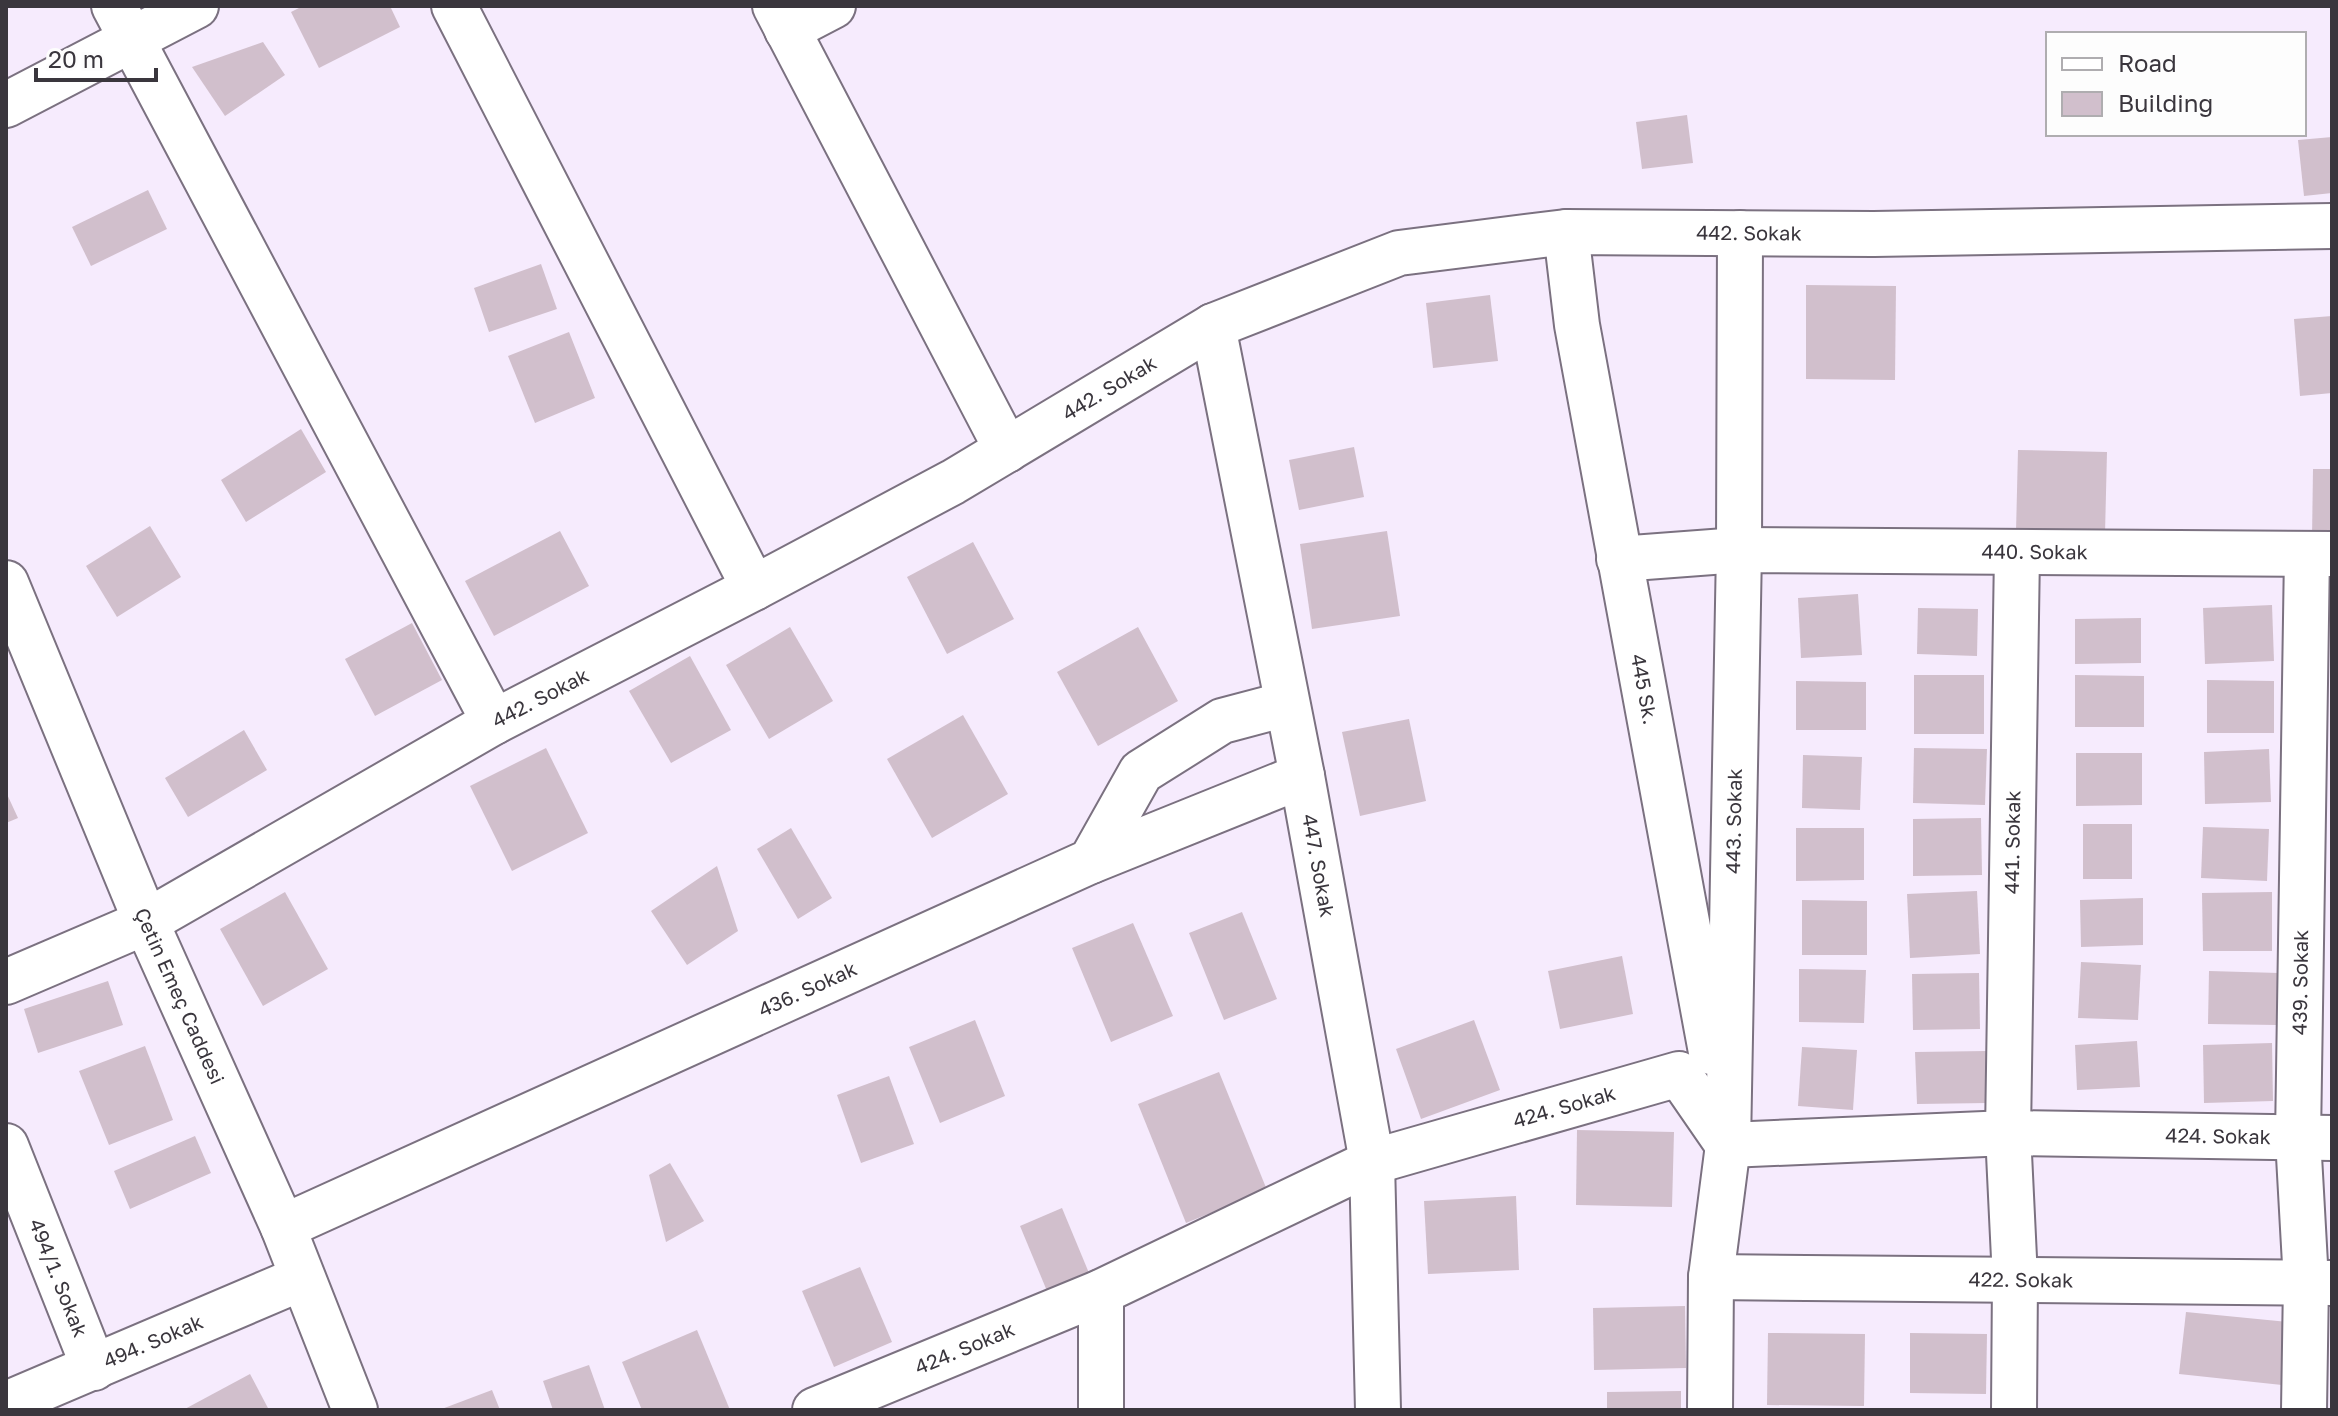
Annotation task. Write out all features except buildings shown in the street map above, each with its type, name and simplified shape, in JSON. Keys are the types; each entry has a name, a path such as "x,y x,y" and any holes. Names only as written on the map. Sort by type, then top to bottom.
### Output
{"street":[{"path":"6,105 123,23 196,6"},
{"path":"454,6 754,588"},
{"path":"833,6 781,18 1007,450"},
{"path":"123,23 494,722"},
{"name":"442. Sokak","path":"6,982 146,922 494,722 953,482 1213,326 1399,253 1566,232 1874,234 2332,226"},
{"name":"445 Sk.","path":"1566,232 1577,325 1728,1145"},
{"name":"443. Sokak","path":"1710,1410 1711,1277 1728,1145 1739,550 1740,233"},
{"name":"447. Sokak","path":"1213,326 1302,776 1372,1162 1378,1410"},
{"name":"440. Sokak","path":"1619,559 1739,550 2319,554"},
{"name":"441. Sokak","path":"2015,1279 2008,1133 2017,553"},
{"name":"439. Sokak","path":"2304,1410 2319,1282 2315,1138 2319,554"},
{"name":"Çetin Emeç Caddesi","path":"6,583 146,922 283,1227 355,1410"},
{"path":"1091,861 1141,772 1222,721 1286,704"},
{"name":"436. Sokak","path":"283,1227 1091,861 1302,776"},
{"name":"424. Sokak","path":"815,1410 1101,1292 1372,1162 1679,1074 1728,1145 2008,1133 2315,1138"},
{"name":"494/1. Sokak","path":"6,1146 94,1368"},
{"name":"422. Sokak","path":"1711,1277 2319,1282"},
{"name":"494. Sokak","path":"6,1404 302,1278"},
{"path":"2014,1410 2015,1279"},
{"path":"1101,1292 1101,1410"}]}
